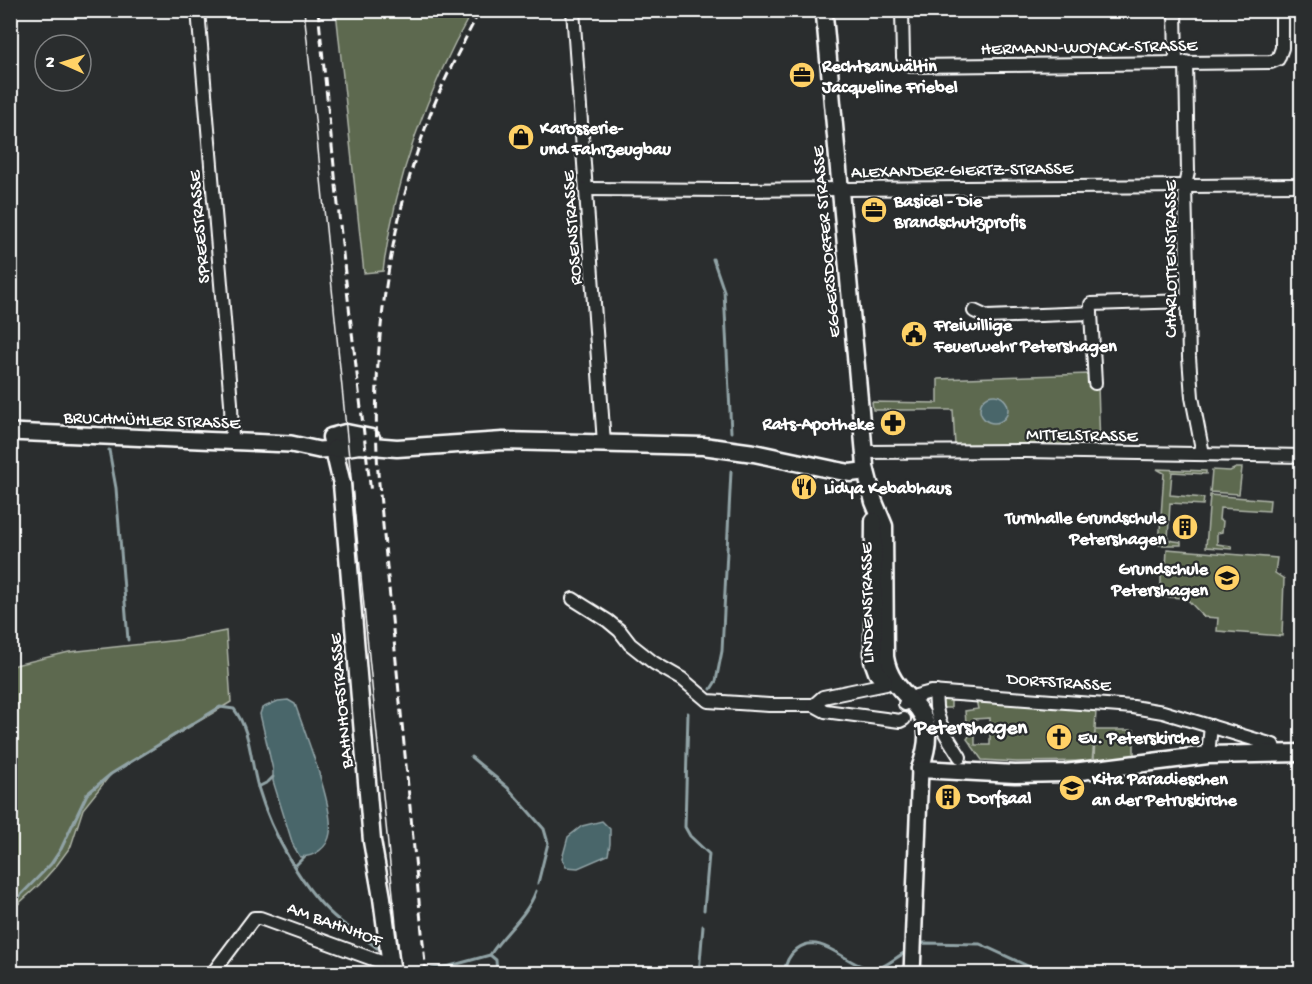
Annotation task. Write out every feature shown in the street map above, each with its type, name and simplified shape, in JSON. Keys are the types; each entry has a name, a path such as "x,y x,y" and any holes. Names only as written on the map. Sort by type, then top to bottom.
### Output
{"main road":[{"path":"333,443 346,434 354,434 415,447 503,441 712,447 754,453 850,473 866,471"},
{"name":"BAHNHOFSTRASSE","path":"333,443 342,484 372,841 391,967"},
{"name":"LINDENSTRASSE","path":"866,471 874,502 884,526 887,670 889,681 907,708 924,716 926,754 920,769"},
{"path":"920,769 1015,774 1065,773 1208,755 1302,753"}],"street":[{"name":"SPREESTRASSE","path":"198,10 231,403 232,442"},
{"name":"ROSENSTRASSE","path":"573,10 604,443"},
{"name":"EGGERSDORFER STRASSE","path":"824,10 866,471"},
{"name":"HERMANN-WOYACK-STRASSE","path":"902,10 903,57 905,63 910,66 1270,62 1278,59 1282,48 1282,10"},
{"name":"CHARLOTTENSTRASSE","path":"1175,10 1181,62 1188,172 1185,185 1187,301 1192,396 1203,454"},
{"name":"ALEXANDER-GIERTZ-STRASSE","path":"586,189 1302,185"},
{"path":"1095,383 1091,304 1187,301"},
{"path":"974,311 987,317 1091,313"},
{"name":"BRUCHMÜHLER STRASSE","path":"10,432 291,444 319,450 333,443"},
{"name":"MITTELSTRASSE","path":"863,452 1026,451 1302,456"},
{"name":"DORFSTRASSE","path":"573,599 608,621 630,644 654,663 682,679 708,701 760,705 814,705 825,711 900,720 907,708 922,693 936,692 1133,707 1163,712 1273,745 1275,753"},
{"name":"DORFSTRASSE","path":"814,705 823,697 889,681"},
{"path":"936,692 935,704 938,719 960,757"},
{"path":"1208,755 1211,726"},
{"path":"912,966 920,769"},
{"name":"AM BAHNHOF","path":"212,974 254,918 299,931 391,967"}],"green space":[{"path":"336,11 472,11 441,73 415,137 396,203 383,271 364,273"},
{"path":"1088,374 1089,385 1098,386 1100,448 955,446 953,410 873,410 872,402 938,403 938,379"},
{"path":"1242,468 1239,494 1210,492 1212,470 1230,471"},
{"path":"1157,469 1206,471 1206,474 1172,472 1170,495 1204,498 1203,505 1170,503 1168,540 1181,542 1181,545 1159,545 1164,473"},
{"path":"1210,495 1270,500 1269,511 1220,508 1219,520 1223,521 1222,532 1217,533 1217,544 1231,546 1232,549 1206,547"},
{"path":"1167,549 1277,558 1275,573 1284,579 1282,636 1217,631 1218,618 1204,617 1186,598 1166,597 1161,591 1161,572 1166,568"},
{"path":"226,631 231,702 111,774 83,809 71,846 57,865 39,885 11,908 11,666 69,652 179,640"},
{"path":"939,698 980,699 1096,710 1095,730 1134,730 1134,756 1094,761 1095,731 1092,761 982,760 967,739 971,733 975,733 975,745 990,745 990,718 974,719 974,728 969,728 965,711 978,709 976,700 951,701 951,708 942,708"}],"water":[{"path":"994,395 1004,399 1008,409 1004,419 994,423 984,419 980,409 984,399"},
{"path":"288,700 295,704 312,750 330,821 330,833 326,843 320,851 305,857 300,857 293,845 273,781 273,770 260,714 262,708 278,701"},
{"path":"602,821 610,829 608,855 578,868 566,867 562,859 568,837 582,826"}],"waterway":[{"path":"713,259 724,291 731,432"},
{"path":"109,450 116,488 128,640"},
{"path":"711,689 716,681 722,651 731,471"},
{"path":"10,906 51,864 61,849 87,794 111,774 220,707 234,709 240,718 247,736 255,777 271,823 301,878 327,910 377,948"},
{"path":"688,713 685,827 690,836 709,854 704,910"},
{"path":"471,757 508,788 544,829 548,843 538,883"},
{"path":"258,787 273,777"},
{"path":"295,866 304,857"},
{"path":"490,955 527,908 536,891"},
{"path":"699,974 703,926"},
{"path":"919,946 924,943 980,944 1045,974"},
{"path":"784,974 786,963 792,954 807,944 826,947 855,963 875,969 908,951"},
{"path":"432,969 490,955 496,960 497,974"}],"tram line":[{"path":"304,10 401,974"}],"railway":[{"path":"318,10 345,273 371,493"},
{"path":"426,974 378,473 377,385 384,298 391,254 412,168 438,96 480,10"}],"place":[{"name":"Rechtsanwältin Jacqueline Friebel","path":"802,75"},
{"name":"Karosserie- und Fahrzeugbau","path":"521,137"},
{"name":"Basicel - Die Brandschutzprofis","path":"874,210"},
{"name":"Freiwillige Feuerwehr Petershagen","path":"914,334"},
{"name":"Rats-Apotheke","path":"893,423"},
{"name":"Lidya Kebabhaus","path":"804,487"},
{"name":"Turnhalle Grundschule Petershagen","path":"1185,527"},
{"name":"Grundschule Petershagen","path":"1227,578"},
{"name":"Ev. Peterskirche","path":"1059,737"},
{"name":"Kita Paradieschen an der Petruskirche","path":"1072,788"},
{"name":"Dorfsaal","path":"948,797"}],"district":[{"name":"Petershagen","path":"971,726"}]}
